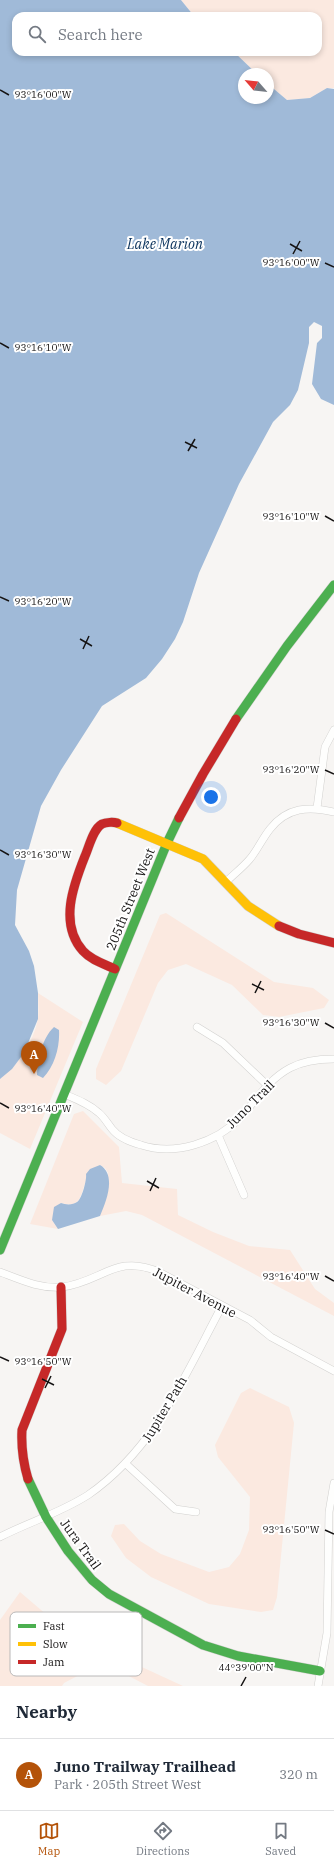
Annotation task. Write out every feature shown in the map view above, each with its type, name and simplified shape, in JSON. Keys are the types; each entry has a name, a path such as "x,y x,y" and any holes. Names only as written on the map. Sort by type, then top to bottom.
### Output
{"street":[{"name":"205th Street West","path":"0,1250 167,843 192,794 230,727 255,688 334,585"},
{"path":"317,808 325,747 334,730"},
{"path":"226,882 249,860 270,828 279,819 297,809 317,808 334,812"},
{"path":"115,969 95,960 83,951 74,938 69,922 70,899 95,832 102,824 114,822 203,859 248,906 269,922 300,936 334,943"},
{"path":"197,1027 223,1043 267,1085"},
{"name":"Juno Trail","path":"64,1094 91,1107 100,1114 122,1138 143,1146 171,1149 186,1147 218,1135 240,1118 267,1085 290,1068 318,1059 334,1058"},
{"path":"218,1135 244,1195"},
{"name":"Jupiter Avenue","path":"0,1272 31,1284 46,1287 61,1287 81,1283 110,1269 134,1265 146,1267 159,1272 250,1320 271,1337 334,1371"},
{"name":"Jura Trail","path":"61,1287 64,1320 62,1329 27,1414 21,1439 25,1471 56,1535 79,1566 98,1586 120,1601 141,1612"},
{"name":"Jupiter Path","path":"0,1537 46,1517 88,1495 126,1464 149,1436 161,1418 222,1306"},
{"path":"126,1464 175,1509 196,1512"},
{"path":"318,1686 327,1633 329,1512 334,1483"},
{"name":"Jura Trail","path":"142,1613 214,1650 238,1656 320,1671"}],"shaded area":[{"path":"181,0 334,0 334,88 327,88 310,98 287,100 274,89 274,68 251,68 238,56 322,56 322,12 191,12"},
{"path":"166,913 274,982 313,988 329,1000 324,1008 279,1017 263,1015 232,985 186,964 168,970 158,983 121,1071 106,1085 96,1079 96,1069 160,915"},
{"path":"38,993 83,1022 30,1149 0,1133 0,1079 13,1067 33,1036 38,1018"},
{"path":"83,1111 119,1147 122,1183 177,1189 178,1215 213,1232 249,1246 290,1250 315,1289 334,1303 334,1316 142,1215 126,1211 100,1216 108,1173 105,1168 100,1165 88,1177 77,1202 73,1204 61,1203 52,1220 58,1229 30,1224 74,1114"},
{"path":"250,1388 289,1407 294,1423 277,1597 273,1610 261,1612 209,1604 151,1577 126,1558 111,1536 115,1525 124,1524 140,1541 161,1554 209,1572 229,1567 240,1554 249,1530 250,1497 218,1457 215,1445 241,1393"},
{"path":"20,1592 43,1612 10,1612 10,1676 77,1676 64,1683 62,1686 0,1686 0,1620"},
{"path":"142,1667 183,1686 148,1686 129,1676 142,1676"}],"water":[{"name":"Lake Marion","path":"0,0 181,0 191,12 12,12 12,56 238,56 251,68 238,68 238,104 274,104 274,89 287,100 310,98 327,88 334,89 334,405 321,399 312,384 317,343 322,338 322,326 314,322 309,327 309,343 298,390 290,405 273,422 239,484 199,573 183,622 175,639 162,659 146,678 102,706 61,770 41,806 17,890 15,925 29,951 34,966 38,993 38,1019 24,1053 12,1069 0,1079"},
{"path":"54,1027 59,1030 58,1049 51,1068 43,1078 37,1075 38,1062 46,1037"},
{"path":"100,1165 105,1169 108,1175 109,1189 100,1216 58,1229 52,1220 54,1207 61,1203 74,1204 77,1202 84,1189 86,1174 90,1169"}],"traffic: fast":[{"path":"236,719 287,646 334,585"},
{"path":"0,1250 167,843 179,818"},
{"path":"28,1479 46,1517 68,1551 92,1580 109,1594 203,1645 238,1656 320,1671"}],"traffic: slow":[{"path":"117,823 203,859 248,906 279,926"}],"traffic: jam":[{"path":"179,818 236,719"},
{"path":"115,969 94,959 83,951 76,940 72,929 70,905 76,880 96,830 102,824 110,822 117,823"},
{"path":"279,926 299,934 334,943"},
{"path":"28,1479 23,1455 22,1430 62,1329 61,1287"}],"place":[{"name":"Juno Trailway Trailhead","path":"34,1074"}]}
